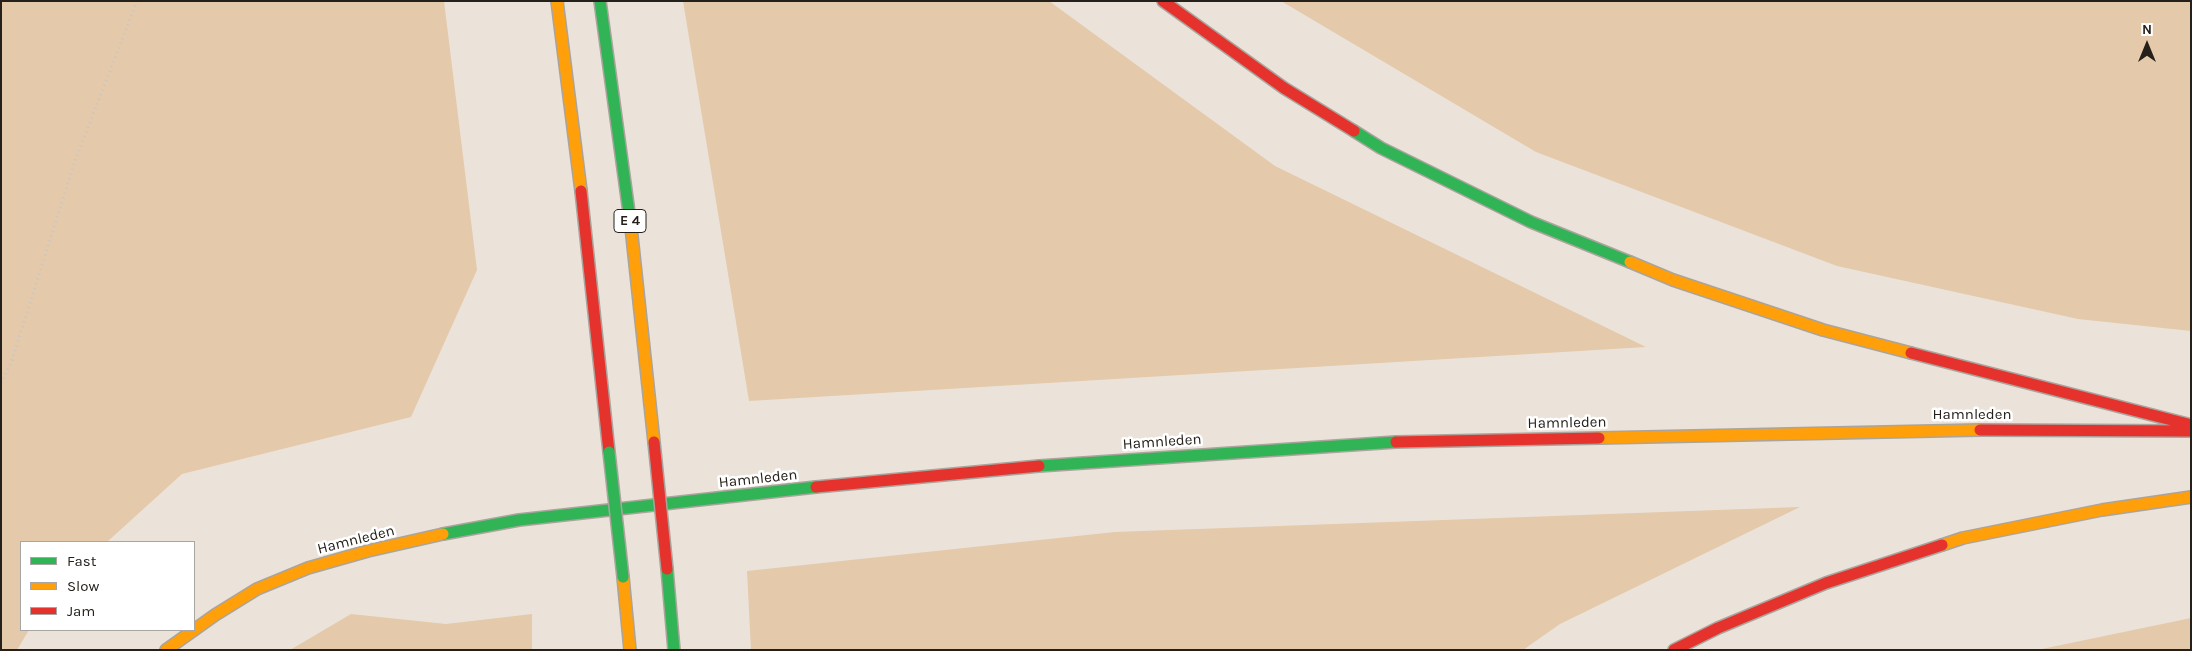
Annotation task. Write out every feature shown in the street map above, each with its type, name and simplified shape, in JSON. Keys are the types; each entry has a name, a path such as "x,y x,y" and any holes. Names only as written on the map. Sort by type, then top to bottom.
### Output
{"main road":[{"path":"557,1 582,199 630,650"},
{"name":"E 4","path":"600,1 627,193 674,650"},
{"path":"1163,1 1284,88 1373,143 1531,222 1673,280 1823,330 2191,425"},
{"name":"Hamnleden","path":"195,629 257,590 308,568 368,551 446,533 519,520 1008,468 1366,443 1939,430 2191,431"},
{"path":"1674,650 1718,628 1826,583 1963,538 2102,510 2191,497"},
{"path":"620,650 623,577"},
{"name":"Hamnleden","path":"166,650 193,631"}],"path":[{"path":"1,383 11,364 74,161 137,1"}],"shaded area":[{"path":"1,1 444,1 477,270 411,417 182,474 108,541 20,541 20,631 28,631 17,650 1,650"},
{"path":"683,1 1049,1 1275,166 1646,347 749,401"},
{"path":"1281,1 2191,1 2191,331 2078,319 1837,266 1536,152"},
{"path":"1800,507 1560,624 1523,650 751,650 747,571 1115,532"},
{"path":"351,614 446,624 532,614 532,650 290,650"},
{"path":"2191,618 2191,650 2037,650"}],"traffic: fast":[{"path":"600,1 631,227"},
{"path":"1354,131 1381,148 1531,222 1630,262"},
{"path":"1039,466 1396,442"},
{"path":"609,452 623,577"},
{"path":"443,534 519,520 816,487"},
{"path":"667,569 674,650"}],"traffic: slow":[{"path":"557,1 581,191"},
{"path":"631,227 654,442"},
{"path":"1630,262 1673,280 1823,330 1911,353"},
{"path":"1599,438 1980,430"},
{"path":"1942,545 1963,538 2102,510 2191,497"},
{"path":"195,629 257,589 308,568 368,551 443,534"},
{"path":"623,577 630,650"},
{"path":"166,650 193,631"}],"traffic: jam":[{"path":"1163,1 1284,88 1354,131"},
{"path":"581,191 609,452"},
{"path":"1911,353 2191,425"},
{"path":"1980,430 2191,431"},
{"path":"1396,442 1599,438"},
{"path":"654,442 667,569"},
{"path":"816,487 1039,466"},
{"path":"1674,650 1718,628 1826,583 1942,545"}]}
